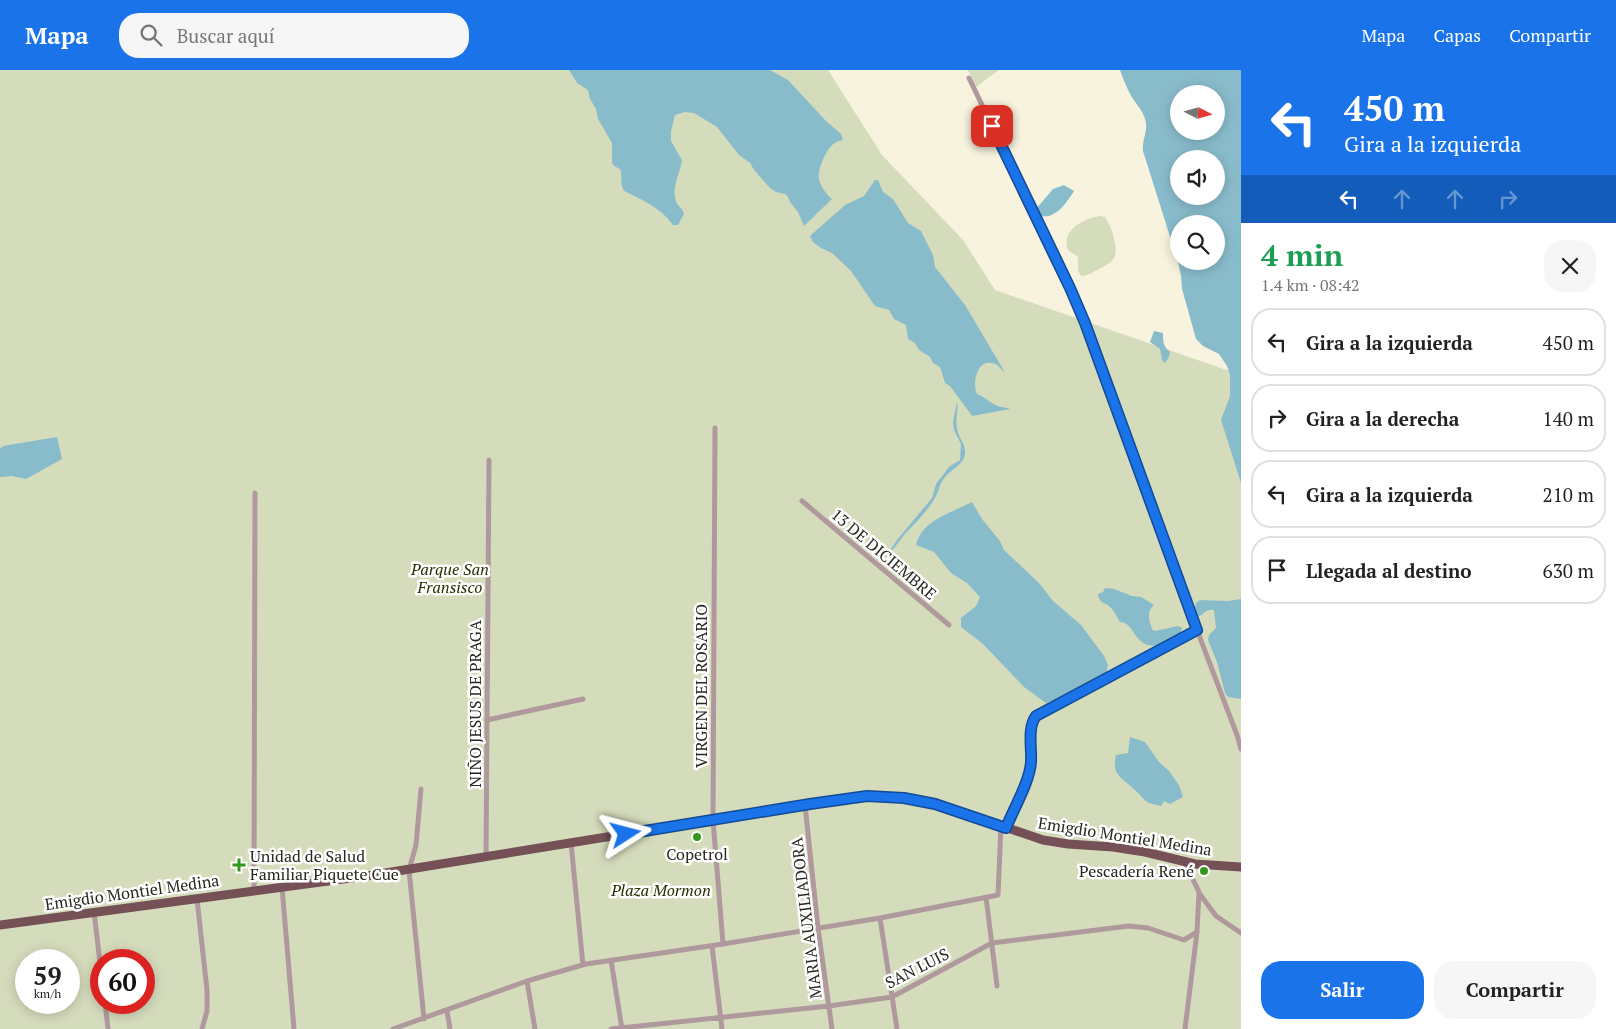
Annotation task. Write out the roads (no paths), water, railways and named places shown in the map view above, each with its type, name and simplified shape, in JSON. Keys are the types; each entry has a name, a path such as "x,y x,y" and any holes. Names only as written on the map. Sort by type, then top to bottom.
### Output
{"main road":[{"name":"Emigdio Montiel Medina","path":"0,925 409,870 867,796 904,798 935,804 1043,840 1121,848 1184,862 1241,867"}],"street":[{"path":"969,78 1071,290 1091,339 1241,749"},
{"name":"VIRGEN DEL ROSARIO","path":"715,428 713,820 724,944"},
{"name":"NIÑO JESUS DE PRAGA","path":"486,857 489,460"},
{"path":"254,891 255,493"},
{"name":"13 DE DICIEMBRE","path":"802,502 949,625"},
{"path":"393,1029 527,981 583,965 880,918 987,899 998,894 1003,827 1029,774 1032,726 1036,716 1197,630"},
{"path":"487,720 583,699"},
{"path":"421,789 416,845 409,870 424,1019"},
{"name":"MARIA AUXILIADORA","path":"805,805 818,928 832,1029"},
{"path":"571,843 583,965"},
{"path":"1184,862 1199,892 1216,916 1241,933"},
{"path":"282,887 294,1029"},
{"path":"1185,1029 1197,932 1199,892"},
{"path":"197,899 207,990 207,1011 202,1029"},
{"path":"987,899 997,986"},
{"path":"94,912 98,949"},
{"path":"880,918 897,1029"},
{"name":"SAN LUIS","path":"611,1029 829,1006 892,997 992,942 1129,926 1148,928 1184,940 1197,932"},
{"path":"712,946 722,1029"},
{"path":"611,960 622,1028"},
{"path":"527,981 535,1029"},
{"path":"447,1011 450,1029"},
{"path":"106,1014 108,1029"}],"water":[{"path":"569,70 770,70 788,80 826,121 841,134 843,140 836,142 829,149 821,165 819,175 822,187 832,199 804,226 798,212 788,197 770,188 750,163 739,155 717,127 694,113 685,112 675,115 671,131 671,141 682,160 676,180 675,196 684,214 678,225 673,225 657,209 624,191 620,169 612,163 612,143 598,119 588,90 577,83"},
{"path":"1120,70 1241,70 1241,483 1221,420 1230,396 1230,375 1227,366 1219,354 1203,346 1196,339 1182,289 1180,270 1225,270 1225,215 1170,215 1170,237 1143,151 1146,127 1144,116 1131,96"},
{"path":"875,180 878,180 883,192 893,199 908,223 921,231 933,255 935,267 965,305 1003,369 1004,372 993,363 982,365 976,379 977,394 995,405 1010,409 972,416 950,386 945,383 940,367 919,350 915,343 908,339 906,325 894,319 889,310 875,306 851,271 832,253 813,242 810,236 845,205 864,196"},
{"path":"1064,185 1074,191 1063,206 1048,216 1036,214 1036,209 1053,189"},
{"path":"1154,331 1163,333 1164,344 1170,352 1165,363 1162,360 1160,349 1150,342"},
{"path":"957,402 957,425 964,447 964,458 960,464 948,473 926,511 883,561 897,540 932,498 936,484 949,467 960,460 961,444 954,430 953,422"},
{"path":"57,437 62,459 26,479 12,476 0,477 0,449 3,446"},
{"path":"972,502 982,519 1000,541 1004,550 1040,584 1052,600 1081,625 1104,656 1108,665 1106,675 1099,682 1046,703 1024,687 983,644 961,627 961,618 976,606 980,597 967,583 951,573 934,552 916,545 919,536 931,523"},
{"path":"1105,588 1141,597 1154,605 1149,613 1152,629 1155,631 1178,626 1182,628 1179,637 1161,645 1152,646 1145,644 1129,626 1120,622 1109,606 1100,600 1098,594 1103,592"},
{"path":"1241,599 1241,699 1228,697 1225,693 1217,662 1208,640 1209,635 1216,628 1214,610 1209,610 1197,617 1195,607 1196,603 1200,600 1228,601"},
{"path":"1130,737 1145,742 1179,785 1183,797 1170,804 1164,801 1161,806 1149,803 1119,776 1115,768 1116,755 1128,753"}],"place":[{"name":"Copetrol","path":"697,837"},
{"name":"Unidad de Salud Familiar Piquete Cue","path":"239,865"},
{"name":"Pescadería René","path":"1204,871"}],"park label":[{"name":"Parque San Fransisco","path":"450,578"},
{"name":"Plaza Mormon","path":"661,890"}]}
